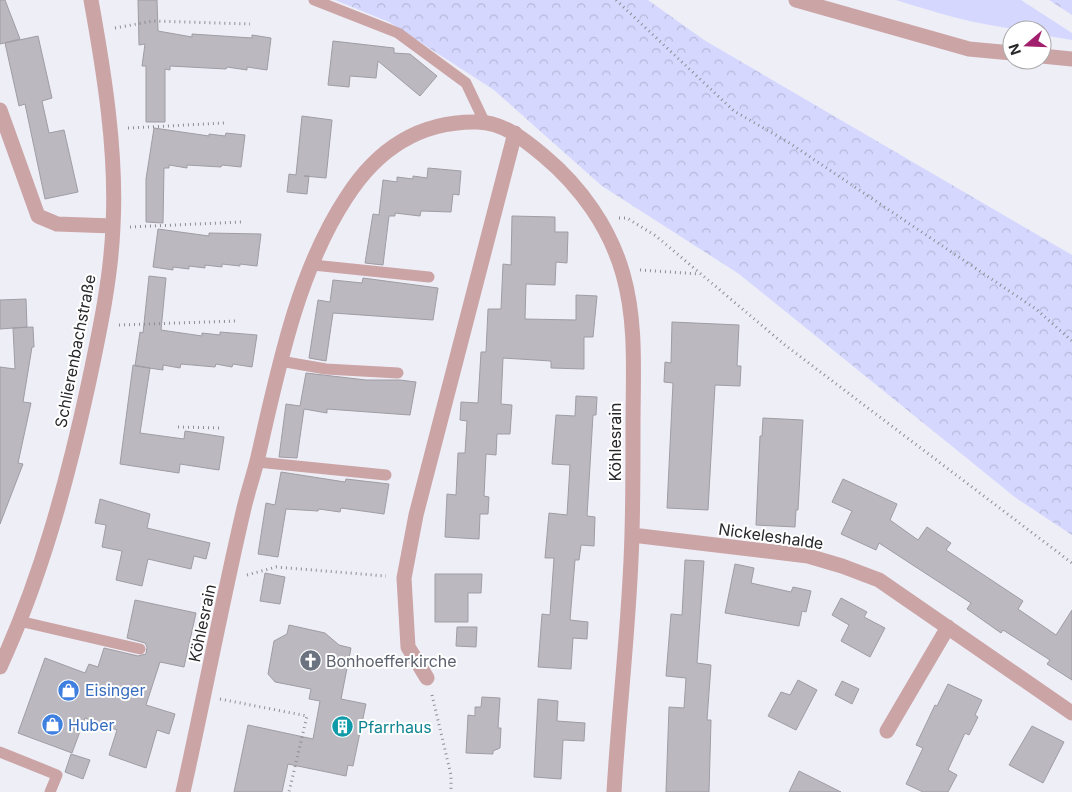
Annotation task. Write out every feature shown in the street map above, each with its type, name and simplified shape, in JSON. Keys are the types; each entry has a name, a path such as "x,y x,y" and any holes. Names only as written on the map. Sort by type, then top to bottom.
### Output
{"street":[{"name":"Schlierenbachstraße","path":"0,667 53,528 71,463 101,325 113,226 110,130 91,0"},
{"path":"796,0 969,49 1002,52"},
{"path":"1052,57 1072,59"},
{"path":"0,110 38,216 57,224 113,226"},
{"name":"Köhlesrain","path":"183,792 244,507 257,462 280,362 313,265 329,227 346,196 368,167 394,144 423,129 454,122 484,122 515,133 548,160 581,192 598,217 622,271 629,300 633,350 632,536 614,792"},
{"path":"427,678 408,647 404,578 419,506 515,133"},
{"name":"Nickeleshalde","path":"632,536 808,556 879,580 1072,713"},
{"path":"887,731 948,627"}],"lane":[{"path":"314,0 398,32 466,83 484,122"},
{"path":"313,265 429,277"},
{"path":"280,362 326,369 398,373"},
{"path":"257,462 386,475"},
{"path":"19,621 140,649"},
{"path":"0,752 57,775 50,792"}],"path":[{"path":"616,0 734,111 788,142 1036,309 1072,341"},
{"path":"97,31 153,21 250,24"},
{"path":"110,130 225,123"},
{"path":"598,217 627,218 656,236 785,345 1072,563"},
{"path":"113,226 142,227 242,222"},
{"path":"622,271 656,270 700,274"},
{"path":"101,325 236,321"},
{"path":"178,427 222,428"},
{"path":"229,580 276,567 376,576"},
{"path":"427,678 451,775 451,792"},
{"path":"205,696 307,716 289,792"}],"green space":[{"path":"335,0 648,0 704,40 1072,255 1072,535 1016,498 739,274 602,186 494,90 389,22"},
{"path":"896,0 1021,0 1052,20 1002,20 1002,27 968,21"},
{"path":"1049,0 1072,0 1072,15"},
{"path":"1052,20 1072,33 1072,40 1052,37"}],"building":[{"path":"0,0 5,0 20,39 0,44"},
{"path":"138,0 157,0 158,31 192,37 192,34 252,38 252,35 271,38 267,70 247,67 247,70 227,67 226,69 170,66 170,70 165,69 165,122 146,122 146,66 142,66 145,44 139,45"},
{"path":"38,36 52,98 42,101 49,133 64,130 78,192 45,199 25,104 19,106 5,43"},
{"path":"333,41 394,48 394,53 410,54 437,76 420,96 378,61 376,78 350,76 349,87 328,85"},
{"path":"302,116 332,120 326,178 309,176 307,194 287,192 289,174 296,175"},
{"path":"154,128 209,136 209,134 225,136 226,133 245,135 241,167 187,165 187,168 169,165 169,168 164,168 163,223 146,222 146,179"},
{"path":"428,168 461,171 459,195 453,194 451,212 421,211 420,216 395,213 395,216 389,216 383,265 365,263 373,214 379,215 383,180 397,182 397,177 413,179 413,176 427,178"},
{"path":"512,216 555,217 555,232 568,232 567,263 556,262 555,285 526,284 525,319 576,320 576,295 597,296 593,337 584,337 584,369 551,368 551,361 503,358 501,404 512,405 510,434 497,434 496,455 486,454 484,496 489,497 488,514 480,514 479,539 445,537 447,494 456,495 458,453 465,453 467,421 460,420 461,402 478,403 481,352 486,352 488,309 501,309 503,264 511,265"},
{"path":"158,229 209,236 209,233 261,234 257,266 222,264 222,267 205,265 205,268 189,266 189,269 173,267 173,270 153,267"},
{"path":"149,276 166,278 161,330 202,336 202,333 220,335 220,332 257,335 252,367 233,364 232,367 216,364 215,367 181,364 180,368 163,365 163,370 135,366 140,332 143,333"},
{"path":"363,278 438,288 433,320 333,313 326,361 309,358 318,300 330,302 333,280 362,283"},
{"path":"26,299 27,327 0,329 0,300"},
{"path":"672,322 739,325 737,366 741,366 740,386 715,385 708,510 667,508 673,383 664,382 665,362 671,363"},
{"path":"33,327 34,347 32,347 23,402 31,403 18,463 23,464 0,524 0,367 15,369 13,328"},
{"path":"133,365 150,368 140,433 184,439 185,431 224,437 219,470 180,464 179,473 120,464"},
{"path":"306,373 366,380 416,382 410,415 327,409 327,413 304,409 297,458 279,457 286,404 300,406"},
{"path":"576,396 597,397 596,415 593,415 587,516 595,517 594,546 581,545 579,560 575,560 570,620 588,622 587,639 573,638 571,669 538,667 542,614 550,615 554,558 545,558 549,513 567,515 570,465 552,464 556,415 575,416"},
{"path":"763,418 803,420 798,510 796,510 795,527 756,525 760,436 762,436"},
{"path":"281,472 345,482 346,479 389,484 384,514 341,508 340,512 319,509 318,511 286,509 278,557 258,554 266,503 275,505"},
{"path":"843,479 897,504 890,520 918,540 927,527 951,543 946,550 1023,601 1018,609 1056,635 1072,610 1072,680 1047,664 1050,660 1003,630 1001,633 967,609 971,603 879,543 876,550 841,534 852,511 832,502"},
{"path":"100,499 150,514 147,528 210,543 206,559 194,556 191,569 148,559 142,586 116,580 122,551 102,547 106,525 95,523"},
{"path":"685,560 704,561 697,663 711,665 707,720 711,720 709,792 666,792 669,707 684,708 686,678 666,676 671,614 682,615"},
{"path":"735,564 754,568 751,583 791,592 793,587 811,591 806,612 802,611 799,626 725,613"},
{"path":"265,573 285,577 280,604 260,601"},
{"path":"435,574 482,574 481,593 468,593 468,622 435,622"},
{"path":"841,598 867,612 864,617 885,628 870,657 841,641 849,625 832,615"},
{"path":"135,600 196,613 184,667 160,662 146,705 175,714 169,734 157,730 146,768 109,755 117,730 85,718 72,753 18,733 45,658 85,673 89,664 98,667 104,648 138,656 146,654 147,647 145,643 127,638"},
{"path":"289,625 325,633 339,645 351,648 341,699 366,704 353,766 348,765 346,776 288,764 282,792 234,792 248,725 313,739 320,701 309,699 311,689 275,682 268,674 274,641 287,634"},
{"path":"457,627 477,627 476,647 456,646"},
{"path":"798,680 817,690 796,730 768,716 781,692 790,695"},
{"path":"842,681 859,689 852,704 835,695"},
{"path":"948,684 982,700 975,715 978,717 969,735 965,733 948,770 957,775 948,792 923,792 906,784 923,748 916,745 935,705 937,706"},
{"path":"482,697 500,698 498,728 501,728 500,748 493,751 493,754 466,753 468,715 475,716 475,707 481,707"},
{"path":"538,699 558,701 557,721 585,723 584,741 563,740 561,779 534,777"},
{"path":"1032,726 1064,742 1043,783 1009,765"},
{"path":"71,754 90,760 83,779 65,772"},
{"path":"799,771 841,792 789,792"}],"place":[{"name":"Bonhoefferkirche","path":"310,661"},
{"name":"Eisinger","path":"69,690"},
{"name":"Huber","path":"52,725"},
{"name":"Pfarrhaus","path":"342,727"}]}
